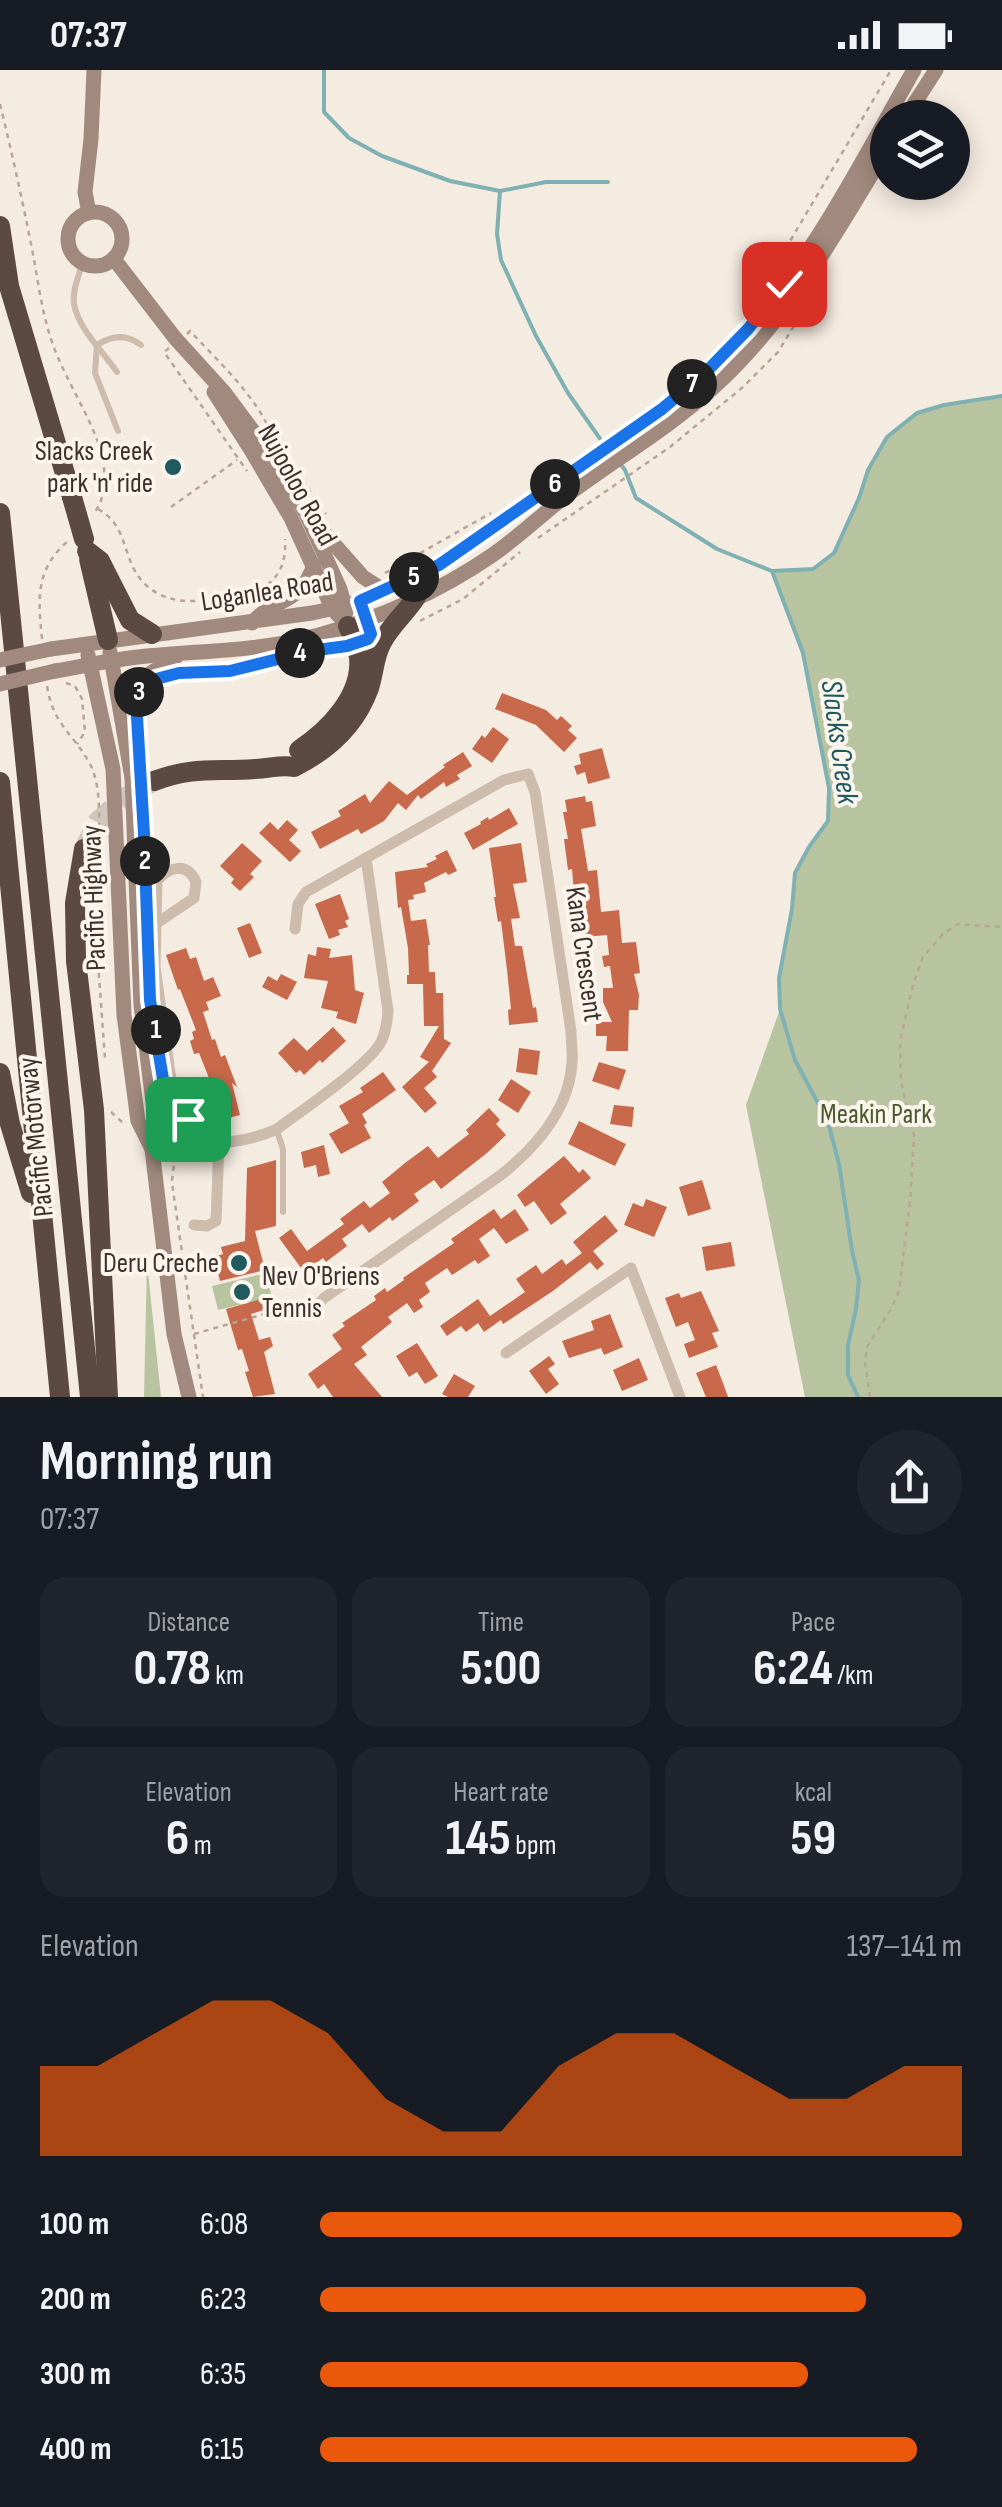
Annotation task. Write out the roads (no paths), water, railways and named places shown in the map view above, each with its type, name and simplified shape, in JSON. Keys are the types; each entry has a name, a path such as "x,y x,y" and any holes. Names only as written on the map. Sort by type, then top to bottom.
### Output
{"highway":[{"path":"0,226 9,286 86,545 110,650"},
{"name":"Pacific Motorway","path":"0,513 90,1397"},
{"path":"86,545 100,561 130,620 152,634"},
{"path":"154,780 180,771 294,767 308,760 336,740 347,726 367,693 380,645 416,597"},
{"path":"283,765 289,756 326,729 353,690 359,666 345,621"},
{"name":"Pacific Motorway","path":"0,782 60,1397"},
{"path":"84,848 74,902 76,961 94,1110 108,1397"},
{"path":"0,1073 10,1124 45,1238"}],"main road":[{"path":"89,212 85,192 94,70"},
{"name":"Loganlea Road","path":"666,415 748,329 784,284 819,233 914,70"},
{"path":"917,100 936,70"},
{"name":"Loganlea Road","path":"0,684 59,677 90,665 110,650 152,634 252,622 345,621 384,591 439,565 556,493 730,371 796,296 870,176"},
{"path":"89,212 106,215 119,226 122,244 114,259 99,266 82,264 70,252 68,236 74,221 89,212"},
{"name":"Nujooloo Road","path":"114,259 262,443 305,512 340,588 345,621"},
{"name":"Nujooloo Road","path":"199,366 281,500 345,621"},
{"name":"Loganlea Road","path":"0,660 86,644 110,650 179,654 275,645 316,636 345,621 416,597 489,558 556,493"},
{"path":"305,512 362,578 384,591"},
{"path":"252,622 263,610 298,593 314,565"},
{"name":"Pacific Highway","path":"86,644 113,769 124,1015 138,1121 152,1149"},
{"name":"Pacific Highway","path":"110,650 132,778 141,1005 155,1119 152,1149 174,1334 188,1397"},
{"path":"120,697 179,654"}],"street":[{"name":"Kana Crescent","path":"295,929 298,904 306,892 504,780 528,774 535,792 571,1031 572,1065 564,1098 550,1125 527,1154 324,1298 312,1312"},
{"path":"152,1149 249,1139 276,1130 379,1046 388,1011 366,858"},
{"path":"157,923 194,898 196,882 187,870 170,868 157,880 155,967 173,1094 194,1125 197,1144"},
{"path":"194,1224 207,1226 216,1221 219,1142"},
{"path":"506,1353 632,1268 680,1397"}],"lane":[{"path":"82,264 74,304 80,320 117,372"},
{"path":"97,345 116,337 132,338 140,345"},
{"path":"97,345 95,372 118,431"},
{"path":"276,1130 283,1149 283,1212"}],"waterway":[{"name":"Slacks Creek","path":"324,70 324,112 349,138 382,156 450,181 500,191 546,182 608,182"},
{"name":"Slacks Creek","path":"500,191 497,234 501,260 536,336 568,393 603,443"},
{"path":"619,462 636,498 717,549 772,571 813,569 834,553 868,470 887,437 917,413 1002,396"},
{"name":"Slacks Creek","path":"772,571 803,653 829,788 828,821 795,873 779,978 780,1009 795,1060 828,1122 839,1164 859,1280 848,1345 848,1375 858,1397"}],"tunnel":[{"path":"84,849 98,821 124,798 154,781"}],"place":[{"name":"Slacks Creek park 'n' ride","path":"173,467"},
{"name":"Deru Creche","path":"239,1263"},
{"name":"Nev O'Briens Tennis","path":"242,1292"}],"park label":[{"name":"Meakin Park","path":"876,1114"}]}
